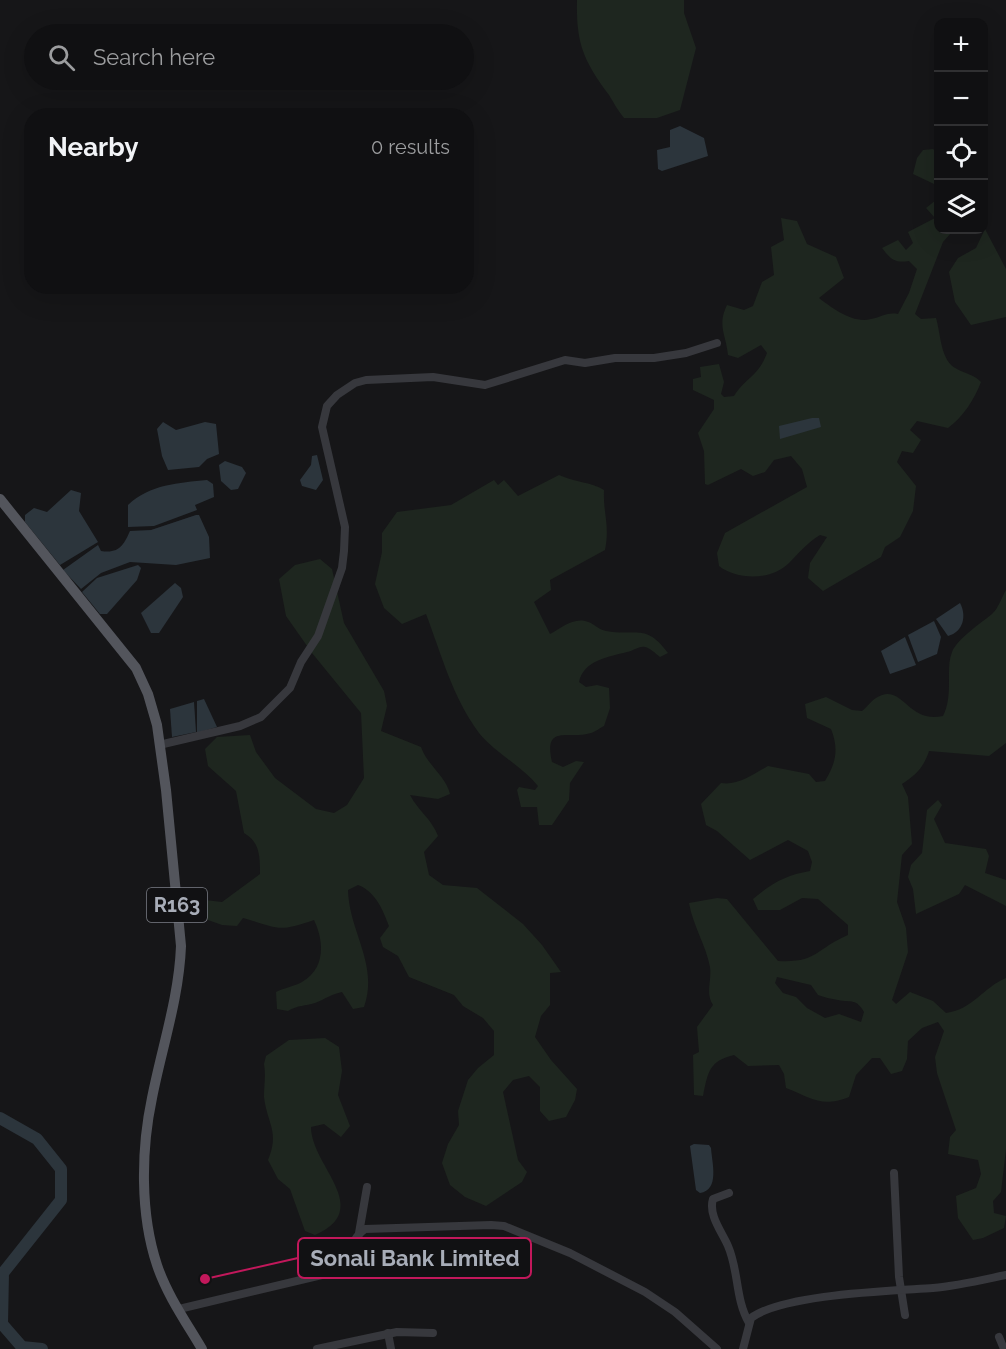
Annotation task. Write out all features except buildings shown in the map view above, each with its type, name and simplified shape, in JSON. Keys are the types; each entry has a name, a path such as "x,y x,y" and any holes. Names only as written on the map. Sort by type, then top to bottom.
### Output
{"main road":[{"name":"R163","path":"0,498 136,668 148,694 159,745 181,946 180,976 148,1118 146,1184 151,1241 157,1264 179,1310 202,1349"}],"street":[{"path":"159,745 240,726 261,717 290,688 301,662 318,636 342,568 344,551 345,527 322,427 327,406 338,395 355,383 366,380 433,377 485,385 544,369 566,360 585,363 615,358 654,358 686,353 717,344"},
{"path":"894,1173 900,1289 905,1316"},
{"path":"179,1310 326,1274 345,1259 359,1233 368,1187"},
{"path":"729,1192 713,1199 712,1213 730,1249 743,1312 748,1323"},
{"path":"359,1233 365,1229 504,1226 580,1258 645,1292 675,1311 717,1349"},
{"path":"743,1349 748,1323 762,1309 900,1289 934,1288 1006,1275"},
{"path":"317,1349 388,1333 432,1333"},
{"path":"388,1333 390,1349"},
{"path":"999,1337 1004,1349"}],"shaded area":[{"path":"577,0 684,0 684,13 696,48 680,110 657,118 624,118 593,71 583,51 578,28"},
{"path":"680,126 704,138 708,156 662,171 658,169 657,150 670,147 670,130"},
{"path":"923,150 934,150 934,184 913,174 917,158"},
{"path":"934,202 934,217 926,208"},
{"path":"781,218 797,221 807,244 836,257 844,278 819,298 843,314 857,319 864,320 898,314 909,293 917,269 909,261 894,260 882,248 898,240 906,250 913,243 908,232 934,219 934,234 950,234 943,242 915,314 921,319 936,318 947,360 957,369 981,382 968,408 948,428 917,421 910,430 921,440 913,453 902,451 897,462 916,486 913,511 900,537 885,547 881,557 823,591 808,578 810,563 827,537 820,535 782,569 773,573 764,576 744,576 726,571 719,566 717,553 725,533 807,487 802,469 791,456 774,460 765,472 753,476 741,469 708,485 705,484 704,451 698,433 714,409 714,400 693,390 693,379 701,377 700,367 719,364 724,382 721,394 724,397 734,396 760,367 767,353 761,345 738,358 728,355 722,325 727,305 744,310 753,306 762,282 774,275 771,247 784,240"},
{"path":"983,234 988,234 1006,269 1006,317 971,325 955,302 949,272 958,258 976,248"},
{"path":"819,418 821,427 780,439 779,426"},
{"path":"163,422 176,430 205,422 216,424 219,454 207,459 199,467 168,470 162,456 157,429"},
{"path":"317,455 323,480 316,490 302,486 300,480 311,465 312,456"},
{"path":"225,461 242,467 246,473 238,489 231,490 221,481 219,465"},
{"path":"559,475 604,490 607,533 605,550 550,580 551,590 534,602 550,634 571,622 580,620 606,631 646,634 660,643 668,653 660,657 649,648 640,647 598,661 586,669 579,682 586,687 597,685 609,688 610,708 604,726 596,731 583,735 560,736 551,742 552,762 563,767 576,761 584,762 570,783 569,800 552,825 539,825 537,807 521,807 517,790 519,787 535,790 538,786 479,733 448,675 426,614 402,624 384,608 375,584 382,552 382,533 397,512 451,505 494,480 498,485 504,480 518,496"},
{"path":"207,480 213,484 214,497 195,505 197,510 154,526 128,527 128,505 137,498 165,486"},
{"path":"71,490 81,493 79,511 98,542 60,565 25,522 25,515 34,508 47,512"},
{"path":"199,515 209,537 210,558 176,565 130,562 101,573 81,589 63,570 98,545 101,551 117,549 123,544 130,531 151,530"},
{"path":"320,559 332,569 344,623 384,691 387,706 381,731 421,747 448,788 450,794 438,799 410,795 432,824 438,836 424,852 429,875 443,885 477,888 523,924 542,945 561,972 550,973 550,1005 541,1016 535,1037 551,1060 577,1089 575,1100 566,1117 549,1121 540,1111 540,1087 529,1076 513,1080 503,1092 518,1160 527,1172 522,1182 486,1206 465,1197 450,1185 442,1163 448,1144 459,1125 458,1111 468,1080 494,1055 494,1031 483,1018 463,1006 454,995 409,977 398,956 383,947 380,938 389,926 374,896 358,885 348,890 353,920 368,976 368,991 364,1007 353,1009 342,992 288,1011 277,1009 276,992 302,982 310,976 319,962 321,945 314,920 284,928 243,918 237,926 222,925 208,920 202,908 205,900 222,902 260,874 258,850 253,841 244,833 236,791 208,766 205,749 217,737 250,735 256,752 275,778 316,809 334,813 347,805 364,778 361,713 312,653 286,616 279,579 295,565"},
{"path":"138,565 141,568 137,580 107,614 100,614 82,592 97,578"},
{"path":"175,583 181,588 183,597 159,633 151,633 141,613"},
{"path":"1006,590 1006,743 989,756 929,751 919,770 902,784 908,797 912,844 902,855 897,902 906,928 908,952 892,1000 896,1004 910,992 933,1001 946,1013 956,1011 971,1003 990,987 1006,978 1006,1149 1001,1192 993,1201 994,1213 1006,1216 1004,1228 973,1240 958,1218 956,1196 976,1188 981,1174 978,1160 948,1154 950,1137 956,1130 937,1073 935,1057 944,1031 938,1022 922,1028 908,1041 907,1059 902,1071 891,1074 880,1058 872,1058 856,1075 849,1097 839,1100 824,1102 786,1088 784,1074 779,1065 748,1066 734,1055 719,1061 711,1069 703,1096 694,1095 693,1055 699,1052 697,1027 713,1005 709,996 710,967 689,903 717,898 727,899 778,961 801,960 848,935 848,925 818,899 802,898 780,910 758,910 753,899 760,893 786,877 810,871 812,862 808,851 788,840 750,860 717,831 706,825 701,804 721,783 739,781 768,766 809,774 816,782 825,781 832,768 835,743 831,729 807,718 805,704 826,697 852,710 862,711 876,698 885,694 899,698 921,714 931,717 943,716 948,699 949,666 952,652 964,636 994,612","holes":["777,977 811,985 818,995 859,1005 864,1012 861,1022 839,1014 825,1018 807,1008 796,997 783,993 775,983"]},
{"path":"960,603 963,613 962,623 957,631 948,636 936,619"},
{"path":"934,621 941,637 937,654 918,662 908,635"},
{"path":"905,637 916,665 890,674 881,651"},
{"path":"204,699 217,727 197,732 197,701"},
{"path":"194,702 196,732 172,737 170,709"},
{"path":"938,800 942,805 934,819 945,843 986,849 989,856 985,873 1006,880 1006,906 965,885 959,894 916,914 913,889 908,877 911,865 922,853 927,810"},
{"path":"325,1038 339,1047 342,1071 338,1095 350,1126 341,1137 324,1124 311,1127 314,1142 336,1186 340,1200 340,1213 332,1224 315,1235 305,1231 290,1189 278,1179 268,1160 273,1135 264,1097 264,1064 266,1056 289,1040"},
{"path":"709,1145 711,1148 713,1181 706,1191 700,1193 696,1190 690,1146"}],"waterway":[{"path":"0,1118 37,1139 61,1169 61,1200 3,1273 2,1324 22,1347 42,1349"}],"place":[{"name":"Sonali Bank Limited","path":"205,1279"}]}
